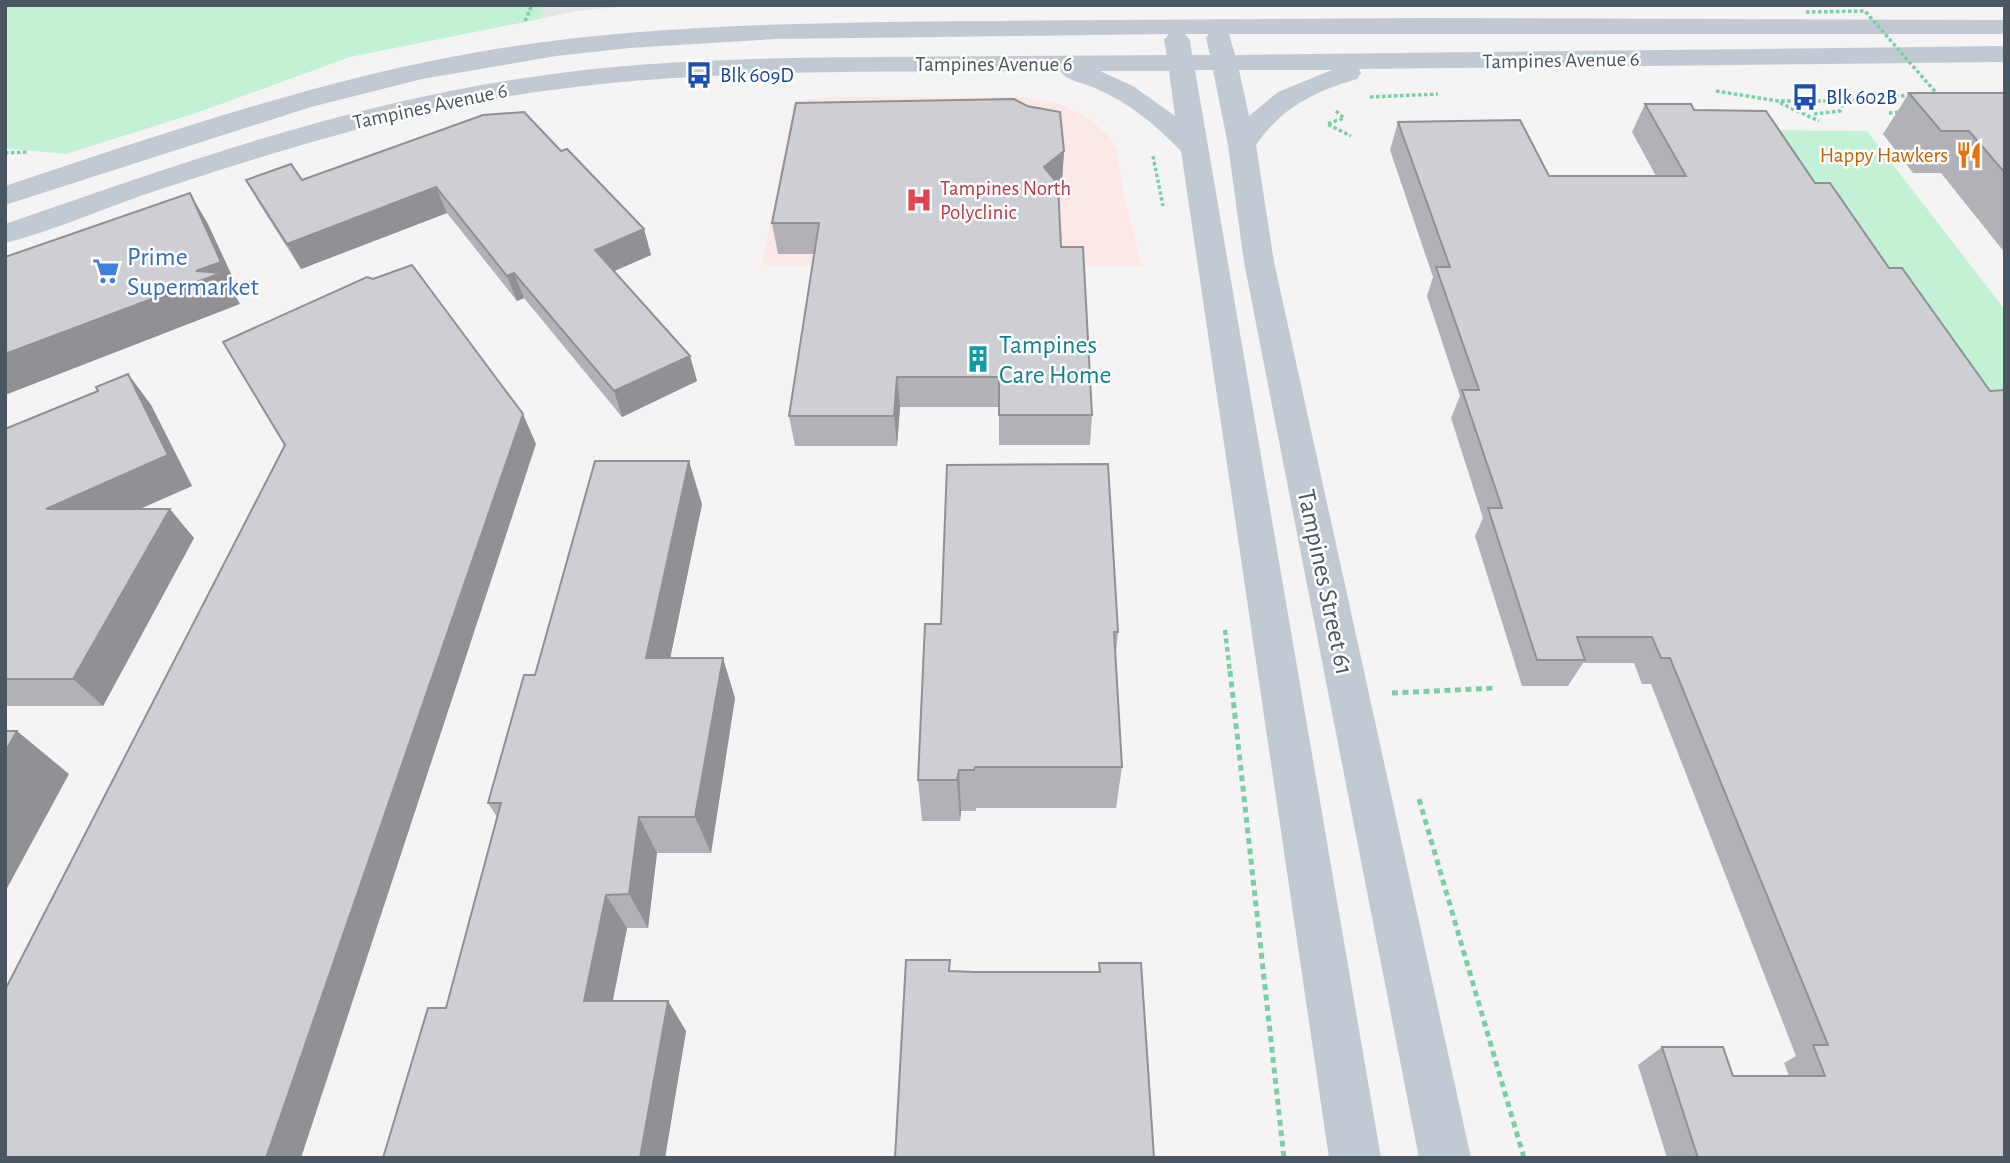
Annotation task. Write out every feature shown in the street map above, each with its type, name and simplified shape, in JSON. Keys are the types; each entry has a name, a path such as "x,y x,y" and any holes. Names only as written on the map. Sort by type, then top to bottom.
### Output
{"street":[{"path":"1041,29 1100,5"},
{"path":"1281,5 1342,28"},
{"path":"1173,16 1355,1158"},
{"name":"Tampines Avenue 6","path":"5,196 279,107 382,80 506,55 579,44 695,35 1041,29 1173,16 1214,16 1342,28 2005,27"},
{"name":"Tampines Street 61","path":"1214,16 1242,145 1259,262 1445,1158"},
{"name":"Tampines Avenue 6","path":"5,234 195,166 356,122 440,101 606,75 720,66 1384,62 2005,54"},
{"path":"1242,145 1255,124 1280,101 1329,78 1384,62"},
{"path":"1040,64 1077,72 1113,86 1171,123 1195,150"},
{"path":"5,172 66,176"}],"path":[{"path":"523,25 532,5"},
{"path":"1806,12 1865,11 1939,95"},
{"path":"1710,90 1778,101 1844,101 1920,95"},
{"path":"1369,97 1438,94"},
{"path":"1933,94 1945,94"},
{"path":"1778,101 1793,110 1813,114 1840,111 1844,101"},
{"path":"1888,113 1912,110"},
{"path":"1335,111 1344,118 1327,124 1351,136"},
{"path":"1813,114 1819,121"},
{"path":"1146,148 1154,158 1164,211"},
{"path":"1223,616 1284,1158"},
{"path":"1388,694 1495,688"}],"shaded area":[{"path":"547,5 639,5 576,11 540,19"},
{"path":"833,97 1023,97 1063,105 1087,117 1110,137 1117,151 1124,197 1142,266 762,265 794,101"}],"green space":[{"path":"5,5 547,5 540,19 350,57 196,113 66,154 5,148"},
{"path":"1759,130 1867,131 2005,310 2005,453"}],"building":[{"path":"1909,93 2005,93 2005,173 1969,131 1941,131"},
{"path":"1014,99 1027,106 1060,112 1064,151 1044,167 1058,184 1061,247 1083,247 1092,415 999,415 999,377 897,377 894,416 789,416 819,223 772,223 796,103"},
{"path":"1645,104 1691,104 1694,110 1766,111 1815,183 1830,183 1889,268 1902,268 1990,391 2005,392 2005,1158 1698,1158 1662,1047 1723,1047 1733,1076 1825,1076 1813,1045 1828,1045 1670,658 1661,658 1652,637 1577,637 1585,660 1537,660 1488,508 1502,508 1462,390 1479,390 1436,267 1450,267 1398,122 1520,120 1549,176 1686,176"},
{"path":"524,112 561,151 567,149 644,229 595,250 690,356 614,391 514,273 507,276 436,187 287,244 246,180 291,164 302,180 483,115"},
{"path":"190,193 221,262 196,271 221,273 5,354 5,257"},
{"path":"412,265 523,414 266,1158 5,1158 5,990 285,445 223,342 367,277 373,279"},
{"path":"128,374 168,455 46,509 170,509 73,679 5,679 5,429 98,391 96,387"},
{"path":"595,461 689,461 646,658 723,658 695,817 639,817 629,894 606,895 584,1001 668,1001 640,1158 383,1158 428,1008 446,1008 501,803 488,803 524,675 535,675"},
{"path":"1108,464 1118,632 1114,632 1122,767 975,767 974,770 959,770 957,780 918,780 925,624 941,624 947,465"},
{"path":"5,731 17,731 5,752"},
{"path":"906,960 950,960 949,971 975,972 1100,972 1099,963 1141,963 1154,1158 895,1158"}],"place":[{"name":"Blk 609D","path":"699,75"},
{"name":"Blk 602B","path":"1805,97"},
{"name":"Happy Hawkers","path":"1969,155"},
{"name":"Tampines North Polyclinic","path":"919,200"},
{"name":"Prime Supermarket","path":"106,271"},
{"name":"Tampines Care Home","path":"978,359"}]}
